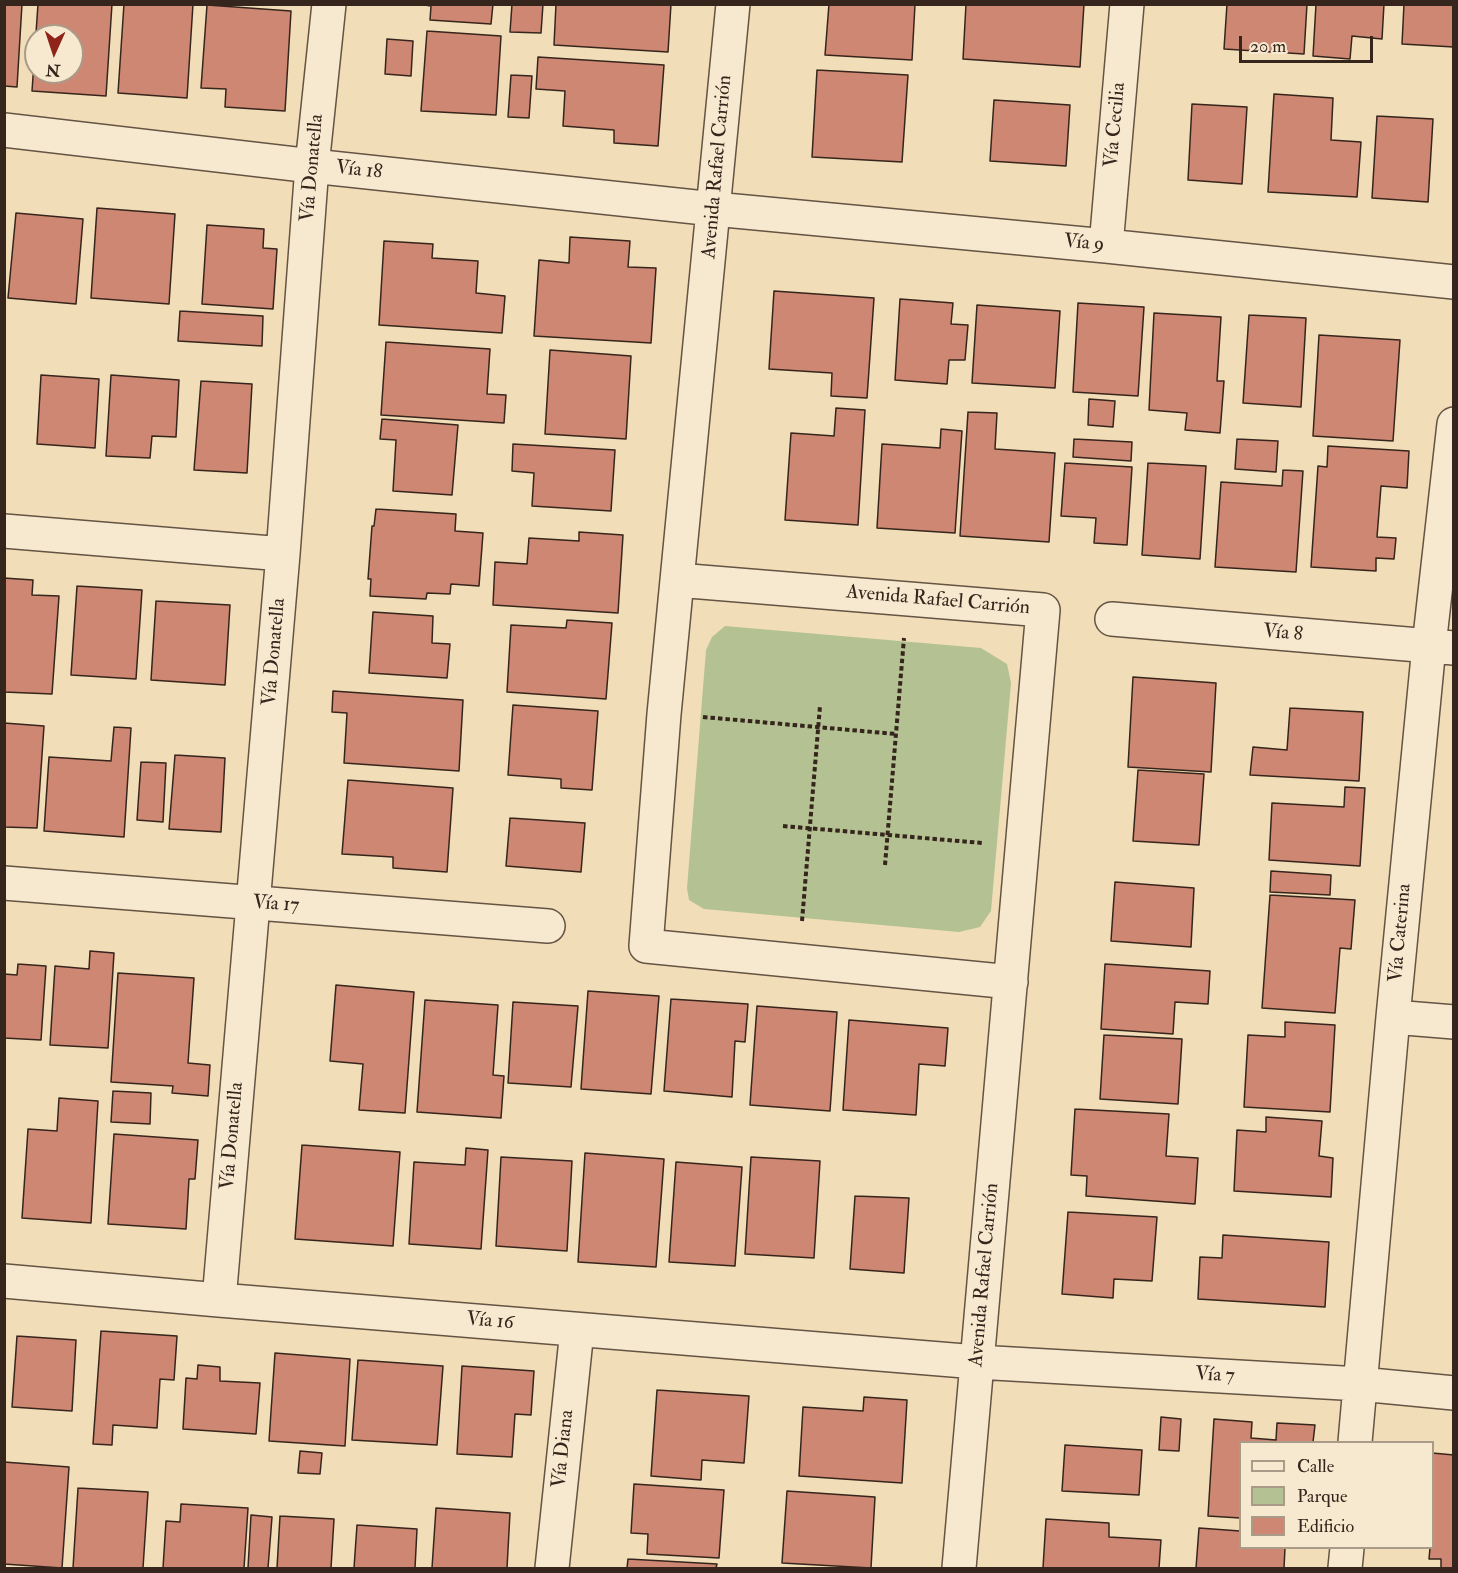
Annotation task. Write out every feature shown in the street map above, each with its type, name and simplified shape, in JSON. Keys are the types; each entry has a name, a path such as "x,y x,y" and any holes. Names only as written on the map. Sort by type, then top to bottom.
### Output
{"street":[{"name":"Vía Donatella","path":"219,1300 283,554 312,166 329,4"},
{"name":"Avenida Rafael Carrión","path":"733,4 664,714 646,946 1011,982"},
{"name":"Vía Cecilia","path":"1106,246 1127,4"},
{"name":"Vía 18","path":"4,130 714,209"},
{"name":"Vía 9","path":"714,209 1454,282"},
{"name":"Vía Caterina","path":"1355,1441 1393,1017 1441,647 1454,424"},
{"path":"4,531 283,554"},
{"name":"Avenida Rafael Carrión","path":"677,580 1043,610 959,1569"},
{"name":"Vía 8","path":"1112,619 1441,647"},
{"name":"Vía 17","path":"4,883 548,926"},
{"path":"1393,1017 1454,1022"},
{"name":"Vía 16","path":"4,1281 976,1362"},
{"name":"Vía Diana","path":"552,1569 577,1330"},
{"name":"Vía 7","path":"976,1362 1360,1384 1454,1393"},
{"path":"1345,1569 1347,1549"}],"path":[{"path":"885,865 908,599"},
{"path":"798,961 820,706"},
{"path":"664,714 896,734"},
{"path":"783,826 1023,846"}],"green space":[{"path":"725,626 981,648 1007,664 1011,683 991,911 980,927 959,932 704,909 689,900 687,888 706,650 712,637"}],"building":[{"path":"4,4 22,4 17,87 4,86"},
{"path":"38,4 112,4 106,96 32,91 32,84 84,84 84,24 37,24"},
{"path":"124,4 193,4 187,98 118,93"},
{"path":"418,4 493,4 491,24 430,20 431,6"},
{"path":"512,4 543,4 541,33 510,32"},
{"path":"556,4 671,4 668,52 554,45"},
{"path":"829,4 915,4 912,60 825,55"},
{"path":"966,4 1084,4 1080,67 963,59"},
{"path":"1227,4 1307,4 1304,54 1224,49"},
{"path":"1316,4 1384,4 1382,39 1352,36 1350,59 1313,56"},
{"path":"1404,4 1454,4 1454,47 1402,44"},
{"path":"207,5 291,11 285,111 225,107 226,89 201,88"},
{"path":"427,31 501,36 496,115 421,111"},
{"path":"387,39 413,41 411,76 385,74"},
{"path":"538,57 664,65 658,146 614,143 614,130 563,126 565,91 536,89"},
{"path":"817,70 908,75 902,162 812,157"},
{"path":"511,75 532,76 529,118 508,117"},
{"path":"1274,94 1333,98 1331,140 1361,142 1357,197 1268,192"},
{"path":"994,100 1070,105 1066,166 990,161"},
{"path":"1192,104 1247,107 1242,184 1188,180"},
{"path":"1377,116 1433,119 1428,202 1372,198"},
{"path":"97,208 175,214 169,304 91,298"},
{"path":"16,213 83,219 76,304 8,298"},
{"path":"207,225 264,229 263,248 277,249 273,309 202,304"},
{"path":"570,237 630,241 628,267 656,268 651,343 534,336 539,260 569,263"},
{"path":"384,241 433,244 432,258 478,261 476,293 505,296 502,333 379,325"},
{"path":"774,291 874,298 867,398 831,396 832,373 769,369"},
{"path":"900,299 953,303 951,324 968,325 965,360 949,360 947,384 895,380"},
{"path":"1078,303 1144,307 1138,396 1073,392"},
{"path":"977,305 1060,311 1055,388 972,383"},
{"path":"180,311 263,316 262,346 178,341"},
{"path":"1154,313 1221,317 1217,381 1224,381 1220,433 1185,430 1187,413 1149,410"},
{"path":"1249,315 1306,318 1301,407 1243,403"},
{"path":"1319,335 1400,340 1393,441 1313,436"},
{"path":"386,342 490,349 487,394 506,395 504,423 381,415"},
{"path":"550,350 631,356 626,439 545,434"},
{"path":"41,375 99,379 95,448 37,444"},
{"path":"111,375 179,380 176,437 152,436 150,458 106,456"},
{"path":"201,381 252,384 247,473 194,470"},
{"path":"1089,399 1115,401 1113,427 1088,425"},
{"path":"836,408 865,410 858,525 785,520 791,433 834,436"},
{"path":"968,412 997,413 995,449 1055,453 1049,542 960,536"},
{"path":"382,419 458,425 452,495 393,491 396,440 380,439"},
{"path":"941,429 962,431 955,533 877,528 882,444 940,448"},
{"path":"1074,439 1132,442 1131,461 1073,457"},
{"path":"1237,439 1278,441 1276,472 1235,469"},
{"path":"513,444 615,450 611,511 532,506 534,473 512,471"},
{"path":"1328,446 1409,451 1407,488 1381,486 1377,537 1396,538 1394,559 1376,558 1376,571 1311,567 1318,466 1327,467"},
{"path":"1065,463 1132,467 1127,545 1094,543 1096,518 1061,516"},
{"path":"1148,463 1206,466 1200,559 1142,555"},
{"path":"1283,470 1303,471 1296,572 1215,567 1221,482 1282,486"},
{"path":"376,509 456,514 455,531 483,533 479,586 451,584 450,594 427,593 426,599 370,596 371,579 368,579 372,526 374,526"},
{"path":"579,532 623,535 618,613 493,605 495,562 527,564 529,538 579,541"},
{"path":"4,578 33,580 32,595 59,596 52,694 4,692"},
{"path":"77,586 142,590 136,679 71,675"},
{"path":"156,601 230,605 225,685 151,680"},
{"path":"373,612 433,616 432,643 450,644 447,678 369,673"},
{"path":"567,620 612,623 606,699 507,692 511,625 566,628"},
{"path":"1133,677 1216,683 1211,772 1128,767"},
{"path":"333,691 463,700 459,771 344,763 347,713 332,712"},
{"path":"513,705 598,711 592,790 561,788 561,779 508,775"},
{"path":"1290,708 1363,712 1359,781 1250,775 1253,747 1287,750"},
{"path":"4,723 44,726 37,828 4,827"},
{"path":"114,727 131,728 124,837 44,831 49,757 111,761"},
{"path":"175,755 225,758 221,832 169,829"},
{"path":"141,762 166,763 163,822 137,820"},
{"path":"1138,770 1204,774 1199,845 1133,841"},
{"path":"348,780 453,788 447,872 393,868 393,857 342,854"},
{"path":"1345,787 1365,788 1360,866 1269,860 1272,803 1344,807"},
{"path":"510,818 585,823 581,872 506,866"},
{"path":"1271,871 1331,875 1330,895 1270,892"},
{"path":"1115,882 1194,888 1191,947 1111,941"},
{"path":"1270,895 1355,900 1351,949 1340,948 1335,1013 1262,1008"},
{"path":"90,951 114,953 108,1048 50,1045 55,966 89,969"},
{"path":"18,964 46,966 41,1040 4,1038 4,974 17,975"},
{"path":"1105,964 1210,971 1208,1004 1175,1002 1173,1034 1101,1029"},
{"path":"118,973 194,978 188,1063 210,1065 208,1096 172,1093 173,1086 111,1082"},
{"path":"336,985 414,992 405,1113 359,1110 363,1064 330,1061"},
{"path":"588,991 659,996 651,1094 581,1089"},
{"path":"671,999 748,1004 745,1042 735,1041 732,1097 664,1091"},
{"path":"425,1000 498,1005 493,1075 504,1076 501,1118 417,1112"},
{"path":"513,1002 578,1006 571,1087 508,1083"},
{"path":"757,1006 837,1012 830,1111 750,1105"},
{"path":"849,1020 948,1028 945,1066 919,1064 916,1115 843,1110"},
{"path":"1285,1022 1335,1025 1330,1112 1244,1107 1248,1035 1285,1037"},
{"path":"1104,1035 1182,1039 1178,1104 1100,1099"},
{"path":"113,1091 151,1093 150,1124 111,1122"},
{"path":"59,1098 98,1101 91,1223 22,1218 28,1129 57,1131"},
{"path":"1075,1109 1169,1114 1166,1156 1198,1158 1195,1204 1086,1196 1087,1176 1071,1175"},
{"path":"1266,1117 1322,1121 1319,1156 1333,1158 1331,1197 1234,1191 1237,1130 1266,1132"},
{"path":"114,1134 198,1140 195,1179 189,1179 186,1229 108,1224"},
{"path":"302,1145 400,1152 393,1246 295,1239"},
{"path":"466,1148 488,1150 481,1249 409,1244 414,1162 465,1165"},
{"path":"585,1153 664,1159 656,1267 578,1262"},
{"path":"501,1157 572,1161 567,1251 496,1246"},
{"path":"751,1157 820,1161 814,1258 745,1254"},
{"path":"676,1162 742,1167 735,1266 669,1262"},
{"path":"855,1196 909,1198 904,1273 850,1269"},
{"path":"1068,1212 1157,1217 1152,1281 1114,1279 1113,1298 1062,1294"},
{"path":"1223,1235 1329,1242 1325,1307 1198,1299 1200,1257 1222,1258"},
{"path":"101,1331 177,1336 174,1380 160,1379 157,1428 113,1425 112,1445 93,1444"},
{"path":"17,1336 76,1340 72,1411 12,1407"},
{"path":"275,1353 350,1359 345,1446 269,1441"},
{"path":"358,1360 443,1366 437,1445 352,1440"},
{"path":"198,1365 220,1367 220,1381 260,1383 256,1434 183,1429 186,1378 197,1379"},
{"path":"462,1366 534,1371 531,1415 515,1414 512,1457 457,1454"},
{"path":"657,1390 749,1396 744,1463 702,1460 701,1480 651,1476"},
{"path":"864,1397 907,1400 902,1483 799,1476 803,1407 863,1411"},
{"path":"1161,1417 1181,1419 1179,1451 1159,1450"},
{"path":"1214,1419 1252,1422 1251,1438 1276,1440 1277,1423 1315,1425 1313,1441 1239,1441 1239,1518 1208,1516"},
{"path":"1065,1445 1142,1450 1139,1495 1062,1491"},
{"path":"300,1451 322,1453 320,1474 298,1473"},
{"path":"1434,1453 1454,1455 1454,1568 1441,1568 1441,1559 1429,1559 1430,1549 1434,1549"},
{"path":"4,1462 69,1467 62,1568 4,1564"},
{"path":"634,1484 724,1490 719,1558 647,1554 648,1534 631,1533"},
{"path":"78,1488 148,1492 143,1568 73,1568"},
{"path":"787,1491 875,1497 871,1568 782,1563"},
{"path":"181,1504 248,1508 244,1568 163,1568 166,1521 180,1522"},
{"path":"436,1508 510,1513 507,1568 432,1568"},
{"path":"251,1515 272,1517 268,1568 248,1568"},
{"path":"280,1516 334,1519 331,1568 277,1568"},
{"path":"1046,1519 1109,1523 1109,1537 1161,1540 1159,1568 1043,1568"},
{"path":"357,1525 417,1529 415,1568 354,1568"},
{"path":"1199,1528 1239,1531 1239,1549 1285,1549 1284,1568 1196,1568"},
{"path":"628,1559 717,1564 716,1568 627,1568"}]}
